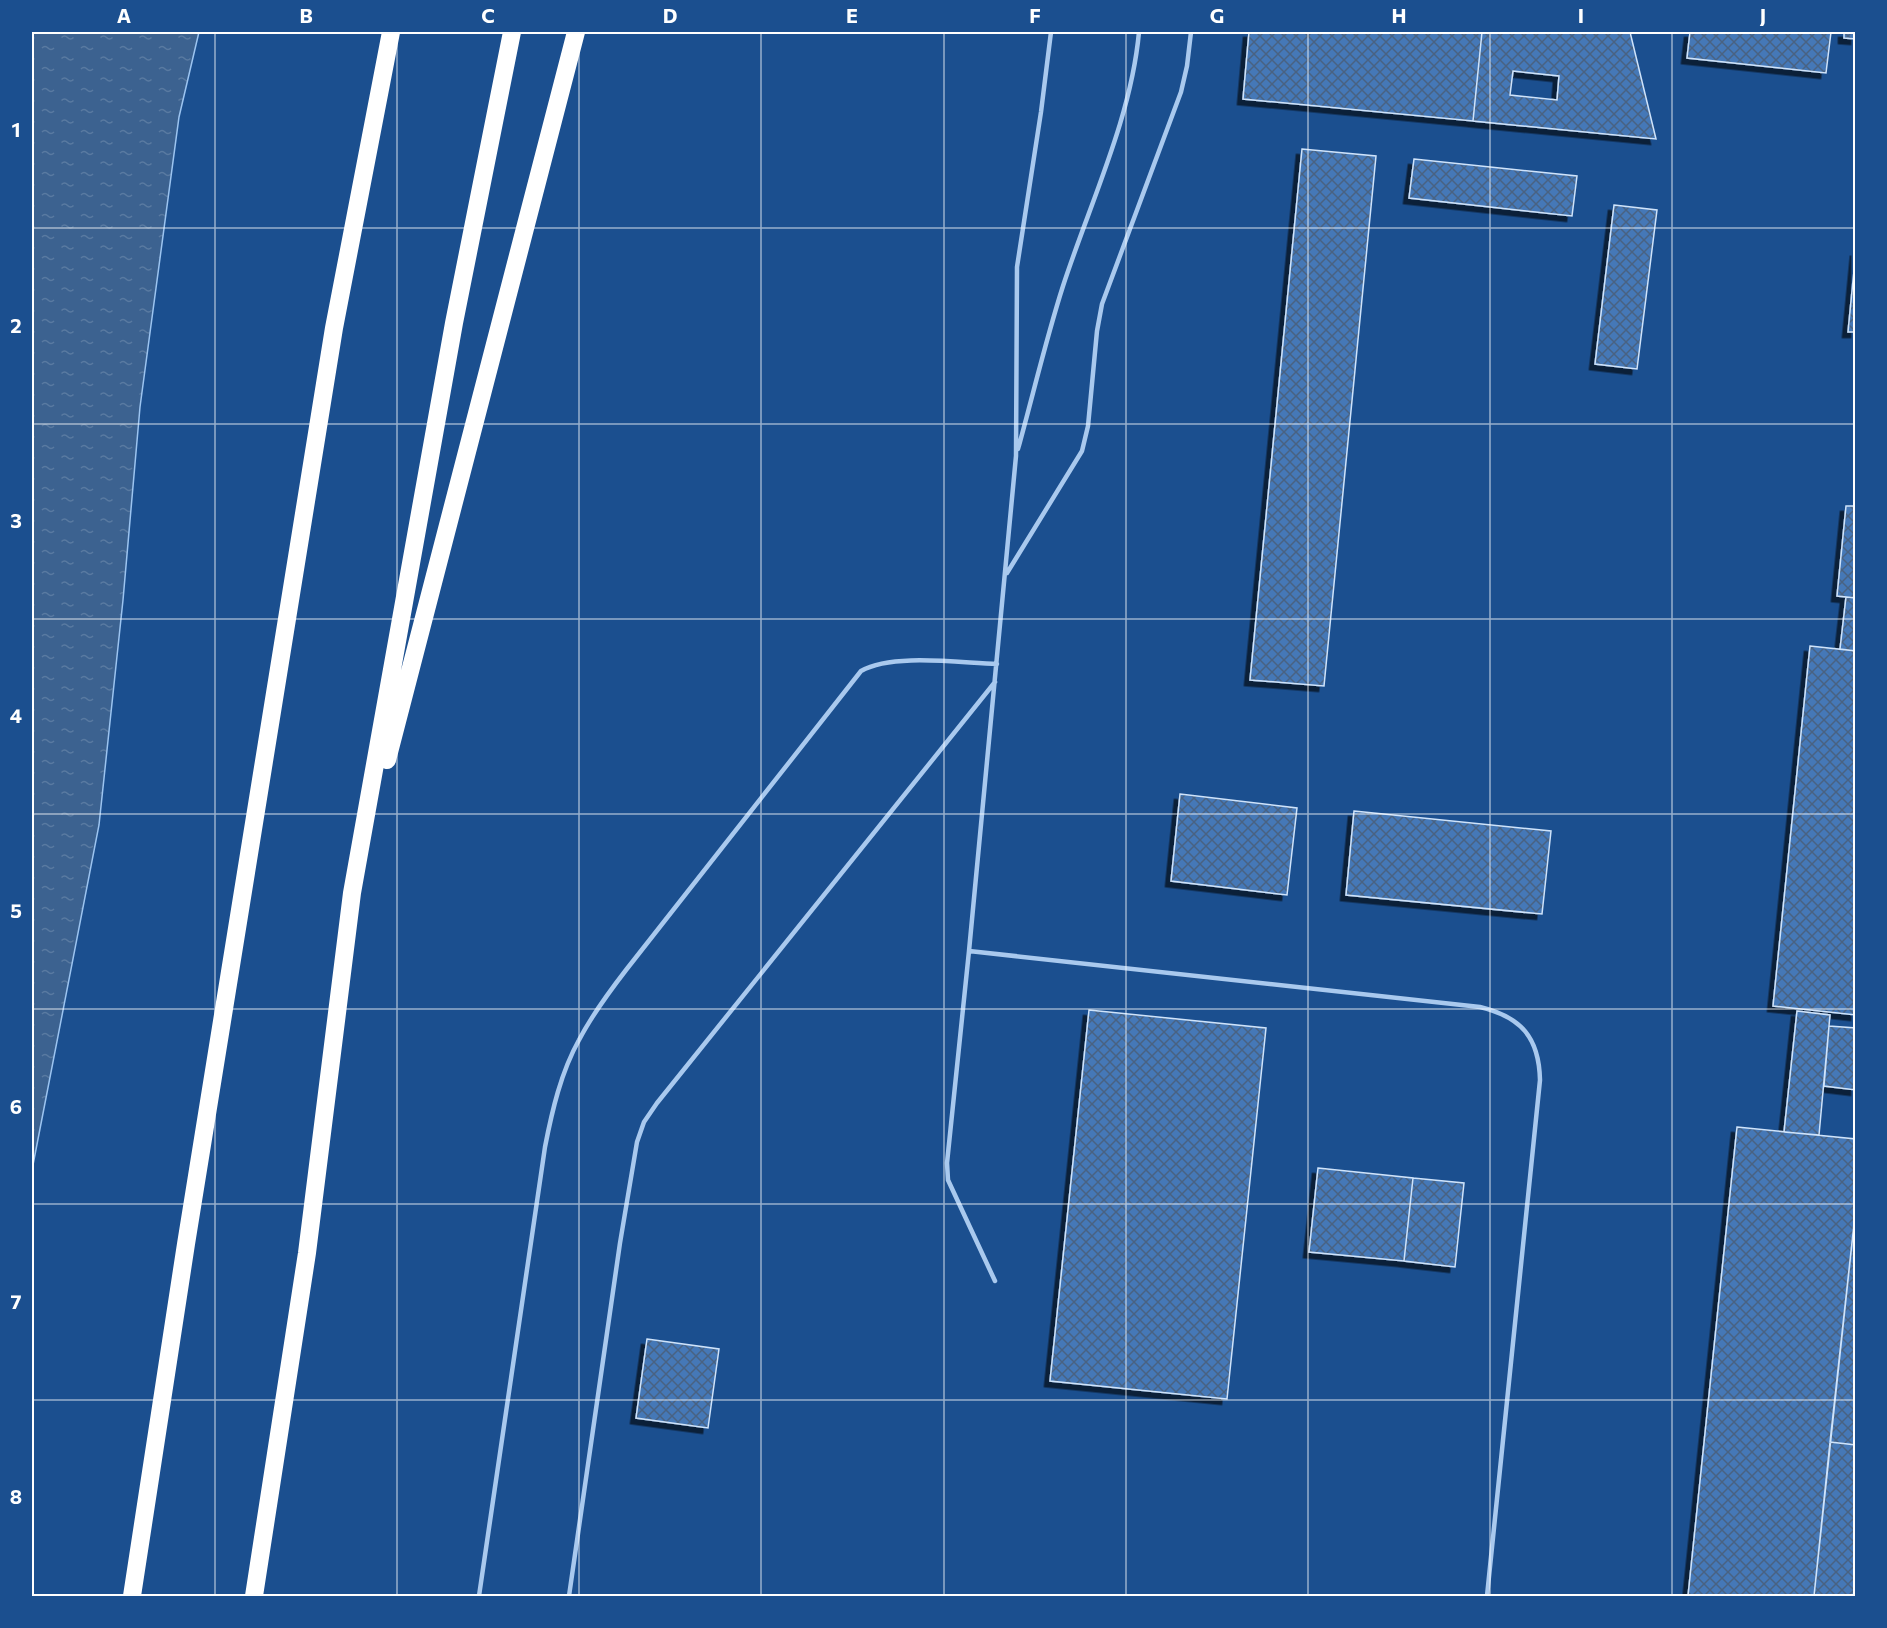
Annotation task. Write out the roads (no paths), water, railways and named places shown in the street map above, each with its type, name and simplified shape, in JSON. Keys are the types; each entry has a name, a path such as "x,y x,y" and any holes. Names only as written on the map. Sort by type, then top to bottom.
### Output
{"highway":[{"path":"132,1596 186,1244 331,352 391,32"},
{"path":"254,1596 307,1253 352,893 454,323 513,32"},
{"path":"352,893 576,32"}],"lane":[{"path":"995,1281 948,1180 947,1162 1016,456 1017,267 1051,32"},
{"path":"1016,456 1063,287 1122,113 1139,32"},
{"path":"1005,575 1082,451 1088,426 1097,331 1102,304 1181,92 1191,32"},
{"path":"479,1596 545,1147 552,1114 578,1041 620,978 861,671 871,666 897,661 997,664"},
{"path":"569,1596 620,1243 637,1142 644,1122 995,682"},
{"path":"969,951 1480,1007 1500,1011 1516,1021 1527,1034 1540,1065 1540,1080 1487,1596"}],"water":[{"path":"32,32 199,32 179,117 140,407 123,600 99,825 32,1170"}]}
